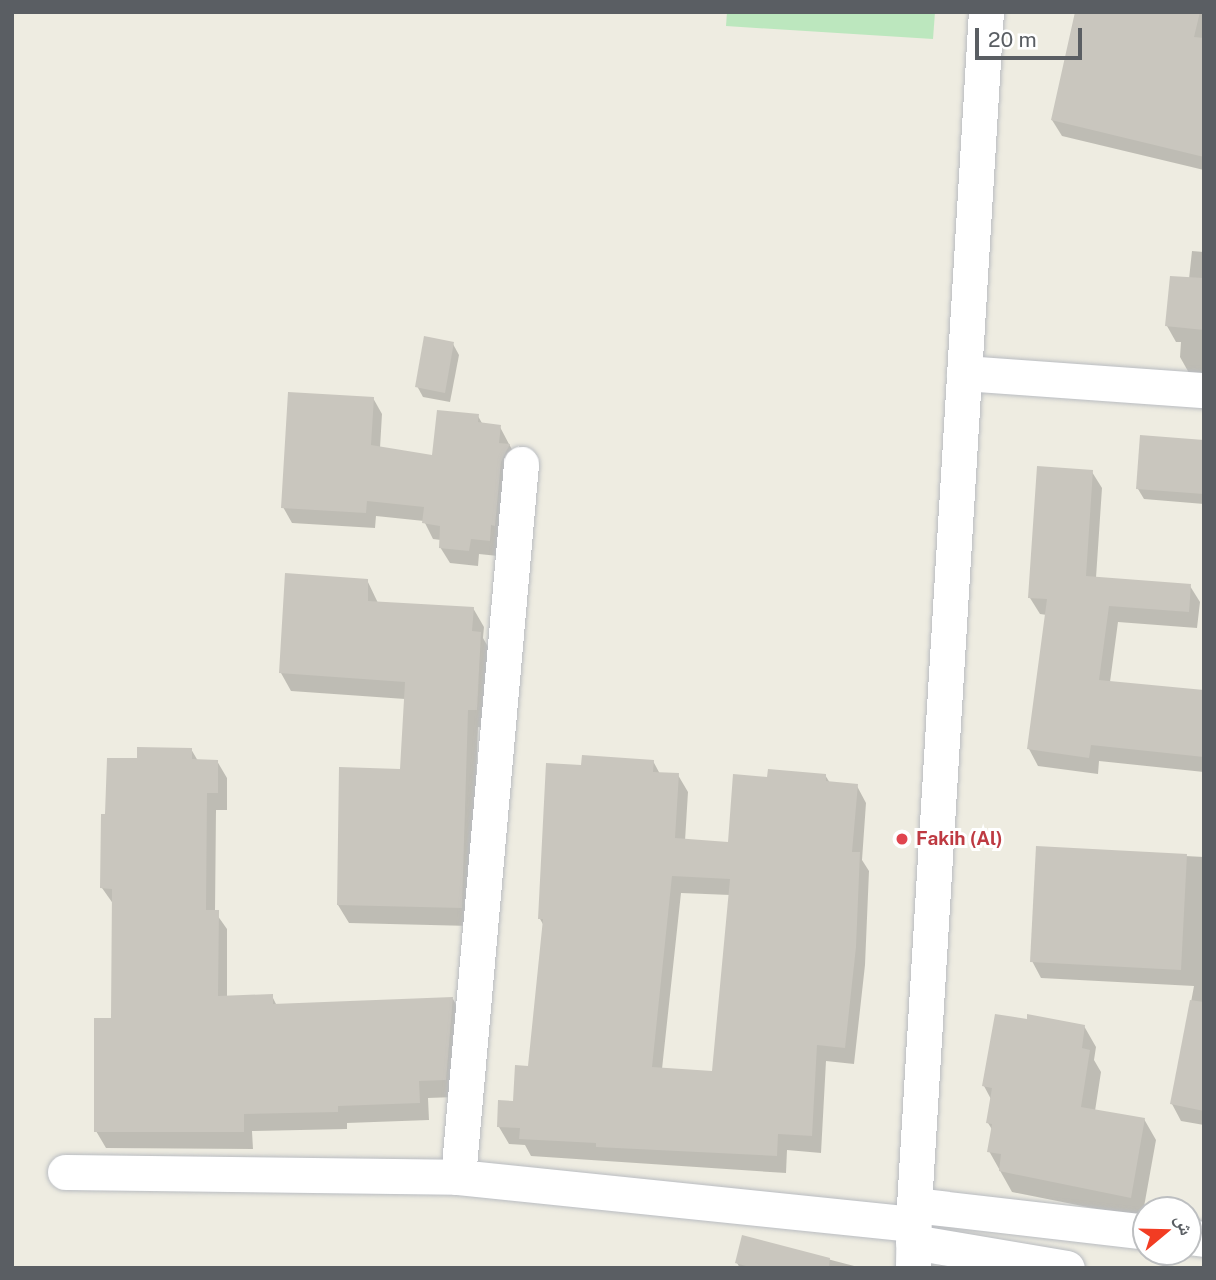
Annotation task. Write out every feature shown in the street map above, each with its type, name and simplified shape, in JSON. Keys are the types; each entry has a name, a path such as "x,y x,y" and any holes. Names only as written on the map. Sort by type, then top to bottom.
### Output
{"street":[{"path":"913,1235 986,12"},
{"path":"964,373 1204,390"},
{"path":"458,1177 521,464"},
{"path":"65,1172 458,1177 913,1235 1067,1268"},
{"path":"913,1235 1132,1232"}],"green space":[{"path":"727,12 935,12 933,39 726,26"}],"building":[{"path":"1075,12 1200,12 1194,37 1204,38 1204,157 1051,120"},
{"path":"1170,276 1204,278 1204,330 1165,326"},
{"path":"424,336 454,342 445,393 415,387"},
{"path":"288,392 374,397 371,445 432,455 437,410 479,414 478,422 501,425 499,443 510,444 501,462 495,526 491,525 490,541 471,539 469,551 439,548 440,526 422,523 424,507 367,501 366,513 281,508"},
{"path":"1140,435 1204,440 1204,494 1136,489"},
{"path":"1037,466 1093,470 1086,576 1191,584 1189,612 1109,606 1099,680 1204,690 1204,757 1091,745 1089,758 1027,749 1047,599 1028,598"},
{"path":"285,573 368,579 368,601 474,607 472,631 481,632 477,710 468,710 462,908 337,905 339,767 400,769 405,682 279,673"},
{"path":"137,747 192,748 192,759 218,760 218,793 207,793 206,910 219,910 218,996 273,994 273,1004 453,997 446,1080 419,1081 420,1103 338,1106 338,1112 244,1114 244,1132 94,1132 94,1018 111,1018 112,889 100,888 101,814 105,814 107,758 137,758"},
{"path":"582,755 654,760 653,772 679,773 675,838 728,842 733,774 767,777 768,769 826,774 826,781 858,784 852,852 860,852 856,947 845,1048 817,1045 812,1136 778,1134 777,1156 596,1147 596,1143 519,1139 520,1128 497,1127 498,1100 513,1101 515,1065 528,1066 543,919 538,919 546,763 581,765","holes":["672,876 730,879 712,1071 652,1067"]},
{"path":"1036,846 1187,854 1181,970 1030,962"},
{"path":"1190,1000 1204,1002 1204,1111 1170,1104"},
{"path":"995,1014 1027,1019 1027,1014 1085,1025 1082,1048 1090,1050 1081,1107 1145,1118 1131,1198 999,1171 1001,1154 987,1152 992,1124 986,1123 992,1088 982,1086"},
{"path":"742,1235 830,1258 829,1268 753,1268 735,1263"}],"place":[{"name":"Fakih (Al)","path":"902,839"}]}
